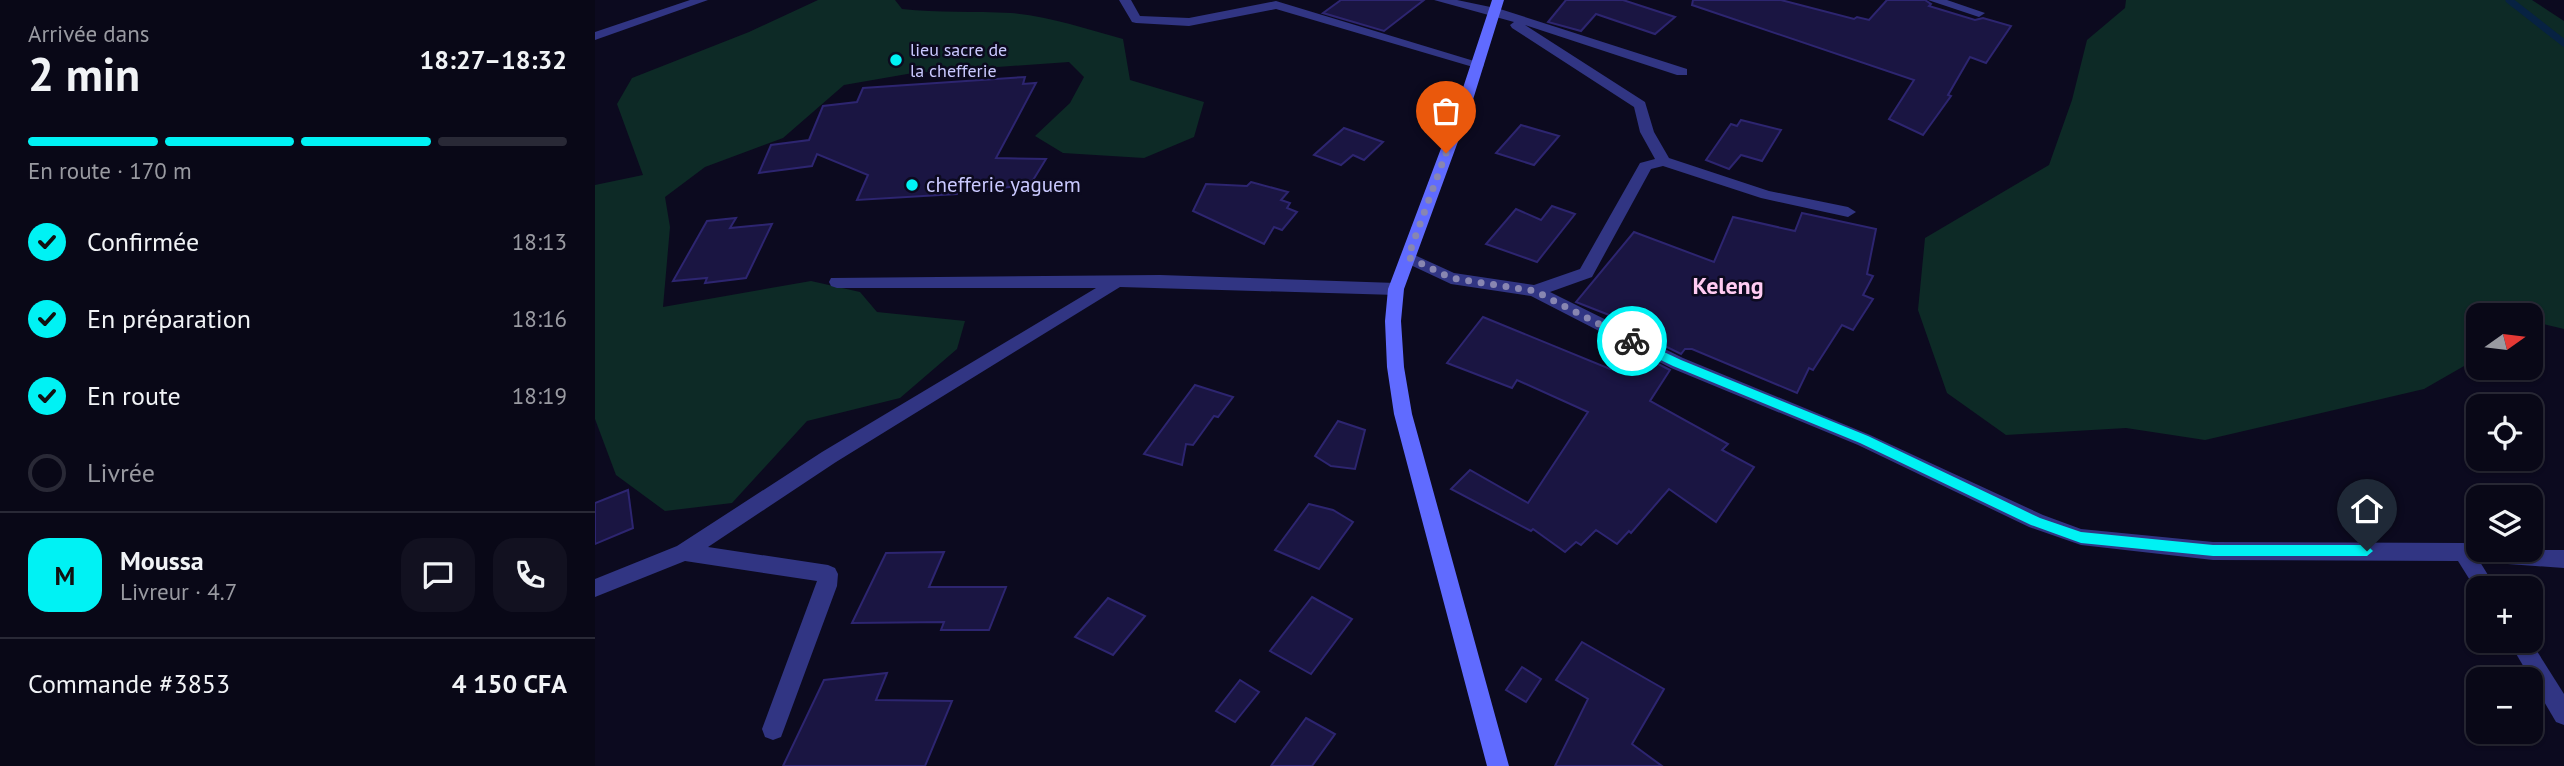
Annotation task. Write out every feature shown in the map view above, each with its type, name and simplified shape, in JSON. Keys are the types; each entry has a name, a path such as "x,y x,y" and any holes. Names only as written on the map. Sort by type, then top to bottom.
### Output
{"main road":[{"path":"1494,763 1403,414 1391,320 1396,289 1497,6"}],"street":[{"path":"595,36 702,0"},
{"path":"1125,0 1136,19 1189,22 1276,5 1478,64"},
{"path":"1440,0 1497,6 1682,72"},
{"path":"1934,0 1979,13"},
{"path":"1497,6 1640,105 1647,132 1663,161"},
{"path":"1535,291 1586,273 1644,166 1663,161 1766,195 1848,212"},
{"path":"1408,257 1451,278 1535,291 1677,363 1864,440 2036,522 2081,537 2213,551 2463,552 2564,559"},
{"path":"837,282 1160,281 1396,289"},
{"path":"595,588 684,552 829,457 1118,282"},
{"path":"684,552 828,573 827,586 773,729"},
{"path":"2463,552 2478,576"},
{"path":"2526,653 2564,714"}],"green space":[{"path":"818,0 895,0 902,9 1011,13 1067,23 1123,39 1130,80 1204,102 1194,137 1144,158 1063,153 1035,136 1070,103 1084,77 1069,62 913,73 844,85 783,138 705,167 665,197 670,227 663,307 811,281 860,292 877,312 965,321 957,349 900,398 807,421 732,503 665,511 616,475 595,419 595,185 643,175 617,104 632,78 749,32"},
{"path":"2126,0 2532,0 2564,21 2564,329 2543,324 2543,303 2466,303 2466,365 2424,389 2205,440 2126,428 2006,435 1947,393 1918,310 1925,238 2049,165 2072,100 2087,40 2125,8"}],"building":[{"path":"1341,0 1424,0 1384,31 1323,13"},
{"path":"1566,0 1623,0 1675,17 1655,34 1596,14 1581,31 1548,22"},
{"path":"1693,0 1781,0 1854,19 1857,17 1869,20 1887,0 1925,0 1931,4 1929,6 1975,20 1983,18 2011,26 1986,63 1970,57 1948,95 1951,96 1923,135 1889,119 1914,80 1692,5"},
{"path":"1025,77 1023,84 1036,83 996,158 1046,159 1030,185 957,194 857,200 868,175 817,154 812,166 759,173 771,145 809,140 823,106 857,102 863,88"},
{"path":"1741,120 1781,130 1762,161 1741,155 1729,169 1706,160 1731,124 1737,126"},
{"path":"1521,125 1559,136 1534,165 1496,153"},
{"path":"1344,128 1383,142 1364,160 1353,155 1341,165 1314,155"},
{"path":"1251,182 1288,192 1281,200 1290,203 1287,208 1297,212 1282,230 1274,227 1264,244 1193,211 1206,184 1247,186"},
{"path":"1552,206 1575,214 1537,262 1486,244 1516,209 1541,220"},
{"path":"1802,213 1876,229 1867,274 1873,276 1863,295 1873,299 1853,330 1842,325 1813,370 1809,368 1797,393 1692,349 1685,349 1681,354 1632,330 1632,324 1576,302 1634,232 1714,262 1733,217 1795,231"},
{"path":"736,218 730,228 772,224 746,278 705,283 707,278 673,281 707,221"},
{"path":"1483,317 1610,369 1613,364 1626,369 1629,349 1670,370 1650,401 1728,444 1722,450 1754,467 1716,522 1669,489 1631,533 1629,531 1617,544 1596,530 1581,545 1576,542 1565,552 1533,529 1531,531 1451,489 1470,470 1528,503 1588,412 1517,380 1512,388 1447,363"},
{"path":"1195,385 1233,397 1218,417 1214,416 1193,445 1186,444 1182,465 1144,454"},
{"path":"1338,421 1365,430 1355,469 1331,466 1315,456"},
{"path":"628,490 633,528 595,544 595,503"},
{"path":"1309,504 1333,510 1353,522 1319,569 1275,550"},
{"path":"944,552 929,587 1006,587 989,630 941,630 944,622 852,623 886,553"},
{"path":"1312,597 1352,619 1311,674 1270,651"},
{"path":"1108,598 1145,616 1113,655 1075,637"},
{"path":"1582,642 1664,689 1632,744 1662,766 1555,766 1588,699 1556,680"},
{"path":"1522,667 1541,679 1526,702 1506,690"},
{"path":"887,673 876,700 952,701 925,766 783,766 824,680"},
{"path":"1240,680 1259,692 1235,722 1216,711"},
{"path":"1306,718 1335,734 1312,766 1271,766"}],"waterway":[{"path":"2509,0 2564,43"}],"way so far":[{"path":"1446,153 1408,257 1451,278 1535,291 1632,341"}],"place":[{"name":"lieu sacre de la chefferie","path":"896,60"},
{"name":"chefferie yaguem","path":"912,185"}],"district":[{"name":"Keleng","path":"1728,286"}],"route":[{"path":"1632,341 1677,363 1864,440 2036,522 2081,537 2213,551 2367,551"}]}
